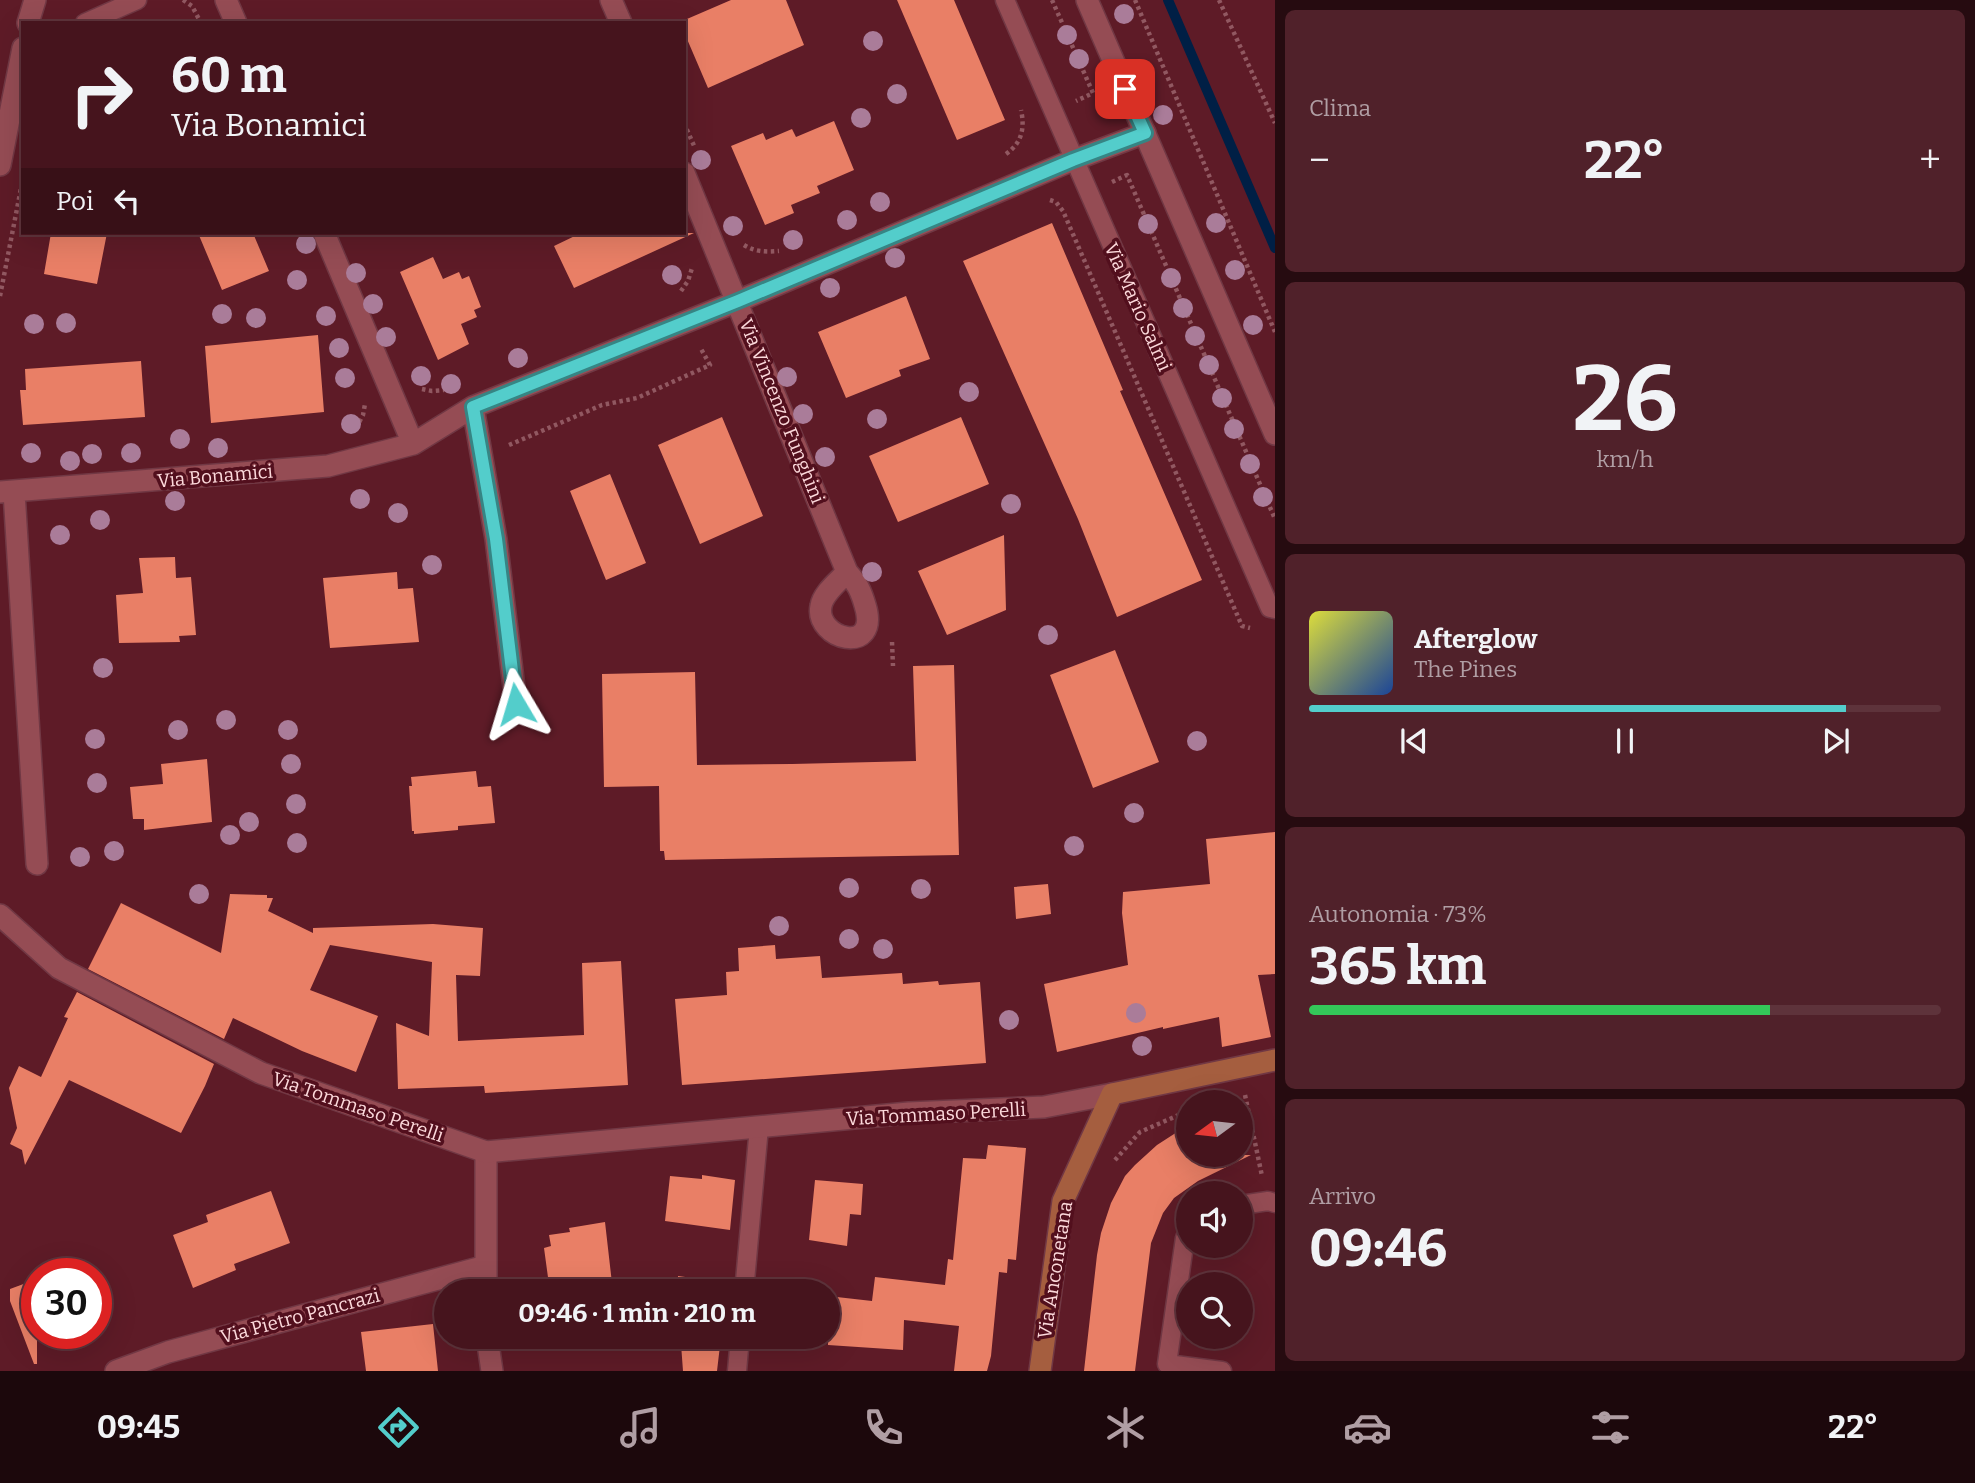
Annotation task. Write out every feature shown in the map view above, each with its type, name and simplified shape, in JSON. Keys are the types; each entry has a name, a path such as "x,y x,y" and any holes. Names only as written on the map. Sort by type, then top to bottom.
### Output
{"main road":[{"path":"1112,1094 1275,1060"},
{"name":"Via Anconetana","path":"1040,1371 1063,1201 1112,1094"}],"street":[{"path":"29,21 35,0"},
{"path":"226,0 235,21"},
{"path":"611,0 620,21"},
{"path":"1087,0 1275,434"},
{"path":"0,165 21,58"},
{"name":"Via Bonamici","path":"37,864 7,492 328,466 413,444 473,407 738,301 1073,160 1145,133"},
{"name":"Via Vincenzo Funghini","path":"686,178 847,572"},
{"path":"325,235 413,444"},
{"path":"473,407 496,539 516,704"},
{"name":"Via Tommaso Perelli","path":"0,915 59,968 261,1073 486,1152 909,1113 1044,1107 1112,1094"},
{"path":"486,1152 486,1279"},
{"name":"Via Pietro Pancrazi","path":"116,1371 169,1361 486,1266"},
{"path":"489,1349 492,1371"}],"lane":[{"path":"90,21 137,0"},
{"name":"Via Mario Salmi","path":"1005,0 1270,608 1275,609"},
{"path":"745,1279 759,1127"},
{"path":"1253,1204 1271,1202"},
{"path":"1182,1258 1167,1364 1222,1371"},
{"path":"737,1371 739,1349"}],"path":[{"path":"183,0 192,6 200,21"},
{"path":"1052,0 1093,93 1069,104"},
{"path":"1135,0 1275,332"},
{"path":"1219,0 1275,123"},
{"path":"1000,158 1009,153 1021,137 1024,123 1021,110"},
{"path":"686,128 695,148"},
{"path":"1103,186 1127,175 1275,519"},
{"path":"0,296 21,190"},
{"path":"1045,197 1056,202 1063,211 1242,626 1253,628"},
{"path":"740,243 750,249 765,252 780,250"},
{"path":"672,299 682,291 688,281 693,258"},
{"path":"506,438 509,445 602,405 637,398 709,365 699,345 707,343"},
{"path":"419,388 445,390"},
{"path":"352,433 363,415 365,404 362,392"},
{"path":"891,630 893,666"},
{"path":"1114,1161 1140,1132 1176,1116"},
{"path":"1253,1128 1271,1202"}],"building":[{"path":"731,0 786,0 804,45 708,88 686,37 686,21 682,21"},
{"path":"897,0 954,0 1005,120 957,140"},
{"path":"834,121 854,170 817,186 820,193 791,205 794,213 765,225 731,146 763,133 766,140 792,129 796,137"},
{"path":"1052,223 1123,390 1120,391 1202,580 1117,617 1078,519 963,261"},
{"path":"694,233 574,288 554,246 577,235"},
{"path":"51,235 107,235 97,284 44,274"},
{"path":"199,235 254,235 269,271 222,290"},
{"path":"433,257 443,279 459,272 462,279 469,276 481,307 474,310 477,317 461,324 469,344 438,360 400,272"},
{"path":"906,296 930,359 899,370 901,376 846,398 818,332"},
{"path":"318,335 324,412 211,423 205,346"},
{"path":"141,361 145,417 23,425 20,390 26,390 25,369"},
{"path":"722,417 763,516 700,544 658,445"},
{"path":"961,417 989,484 898,522 869,456"},
{"path":"610,474 646,563 606,580 570,491"},
{"path":"1004,535 1006,610 947,635 918,571"},
{"path":"175,557 176,578 191,577 196,635 179,636 180,642 119,643 116,595 143,593 139,558"},
{"path":"397,572 398,589 413,588 419,642 330,648 323,578"},
{"path":"1115,650 1159,762 1093,788 1050,675"},
{"path":"954,665 959,855 665,860 664,851 660,851 659,786 604,787 602,674 695,672 697,765 916,761 913,666"},
{"path":"207,759 212,822 144,830 144,819 133,819 130,787 163,784 161,764"},
{"path":"476,771 478,787 491,786 495,823 414,834 409,786 412,786 411,777"},
{"path":"1275,832 1275,974 1258,975 1271,1037 1222,1047 1219,1017 1057,1052 1044,984 1128,965 1122,913 1123,892 1210,884 1206,839"},
{"path":"1048,884 1051,914 1016,919 1014,887"},
{"path":"230,894 267,895 267,898 273,898 268,911 313,933 313,928 433,924 483,928 480,976 456,975 458,1041 584,1035 582,963 621,961 628,1085 485,1093 484,1086 398,1089 396,1023 429,1036 432,962 330,945 310,990 378,1016 356,1072 302,1051 233,1018 224,1039 88,969 121,903 221,953"},
{"path":"775,945 776,959 820,956 822,978 902,973 903,984 980,982 986,1063 682,1085 675,999 727,995 726,972 739,971 738,948"},
{"path":"77,992 214,1064 181,1133 69,1080 25,1165 22,1150 10,1144 17,1128 9,1088 19,1066 41,1077 68,1018 64,1017"},
{"path":"1176,1133 1176,1167 1227,1167 1198,1181 1176,1181 1176,1197 1163,1213 1151,1243 1135,1371 1084,1371 1101,1233 1111,1203 1125,1176 1157,1145"},
{"path":"988,1145 1026,1148 1016,1260 1008,1259 1007,1273 999,1272 991,1356 987,1371 954,1371 959,1326 904,1320 903,1350 840,1346 840,1297 872,1301 875,1277 945,1285 948,1259 953,1260 963,1158 986,1159"},
{"path":"702,1175 735,1180 730,1230 665,1221 670,1176 702,1179"},
{"path":"815,1180 863,1184 861,1215 850,1214 847,1246 809,1240"},
{"path":"271,1191 290,1243 234,1264 236,1270 193,1288 173,1235 208,1222 206,1215"},
{"path":"605,1222 612,1279 548,1279 544,1248 551,1246 549,1235 570,1232 569,1228"},
{"path":"678,1276 700,1279 678,1279"},
{"path":"21,1285 21,1330 10,1301 10,1289"},
{"path":"433,1324 438,1371 366,1371 361,1332"},
{"path":"28,1349 37,1349 37,1364 34,1364"},
{"path":"681,1349 720,1349 717,1371 683,1371"}],"waterway":[{"path":"1168,0 1275,248"}],"route":[{"path":"516,704 496,539 473,407 738,301 1073,160 1145,133 1125,89"}]}
